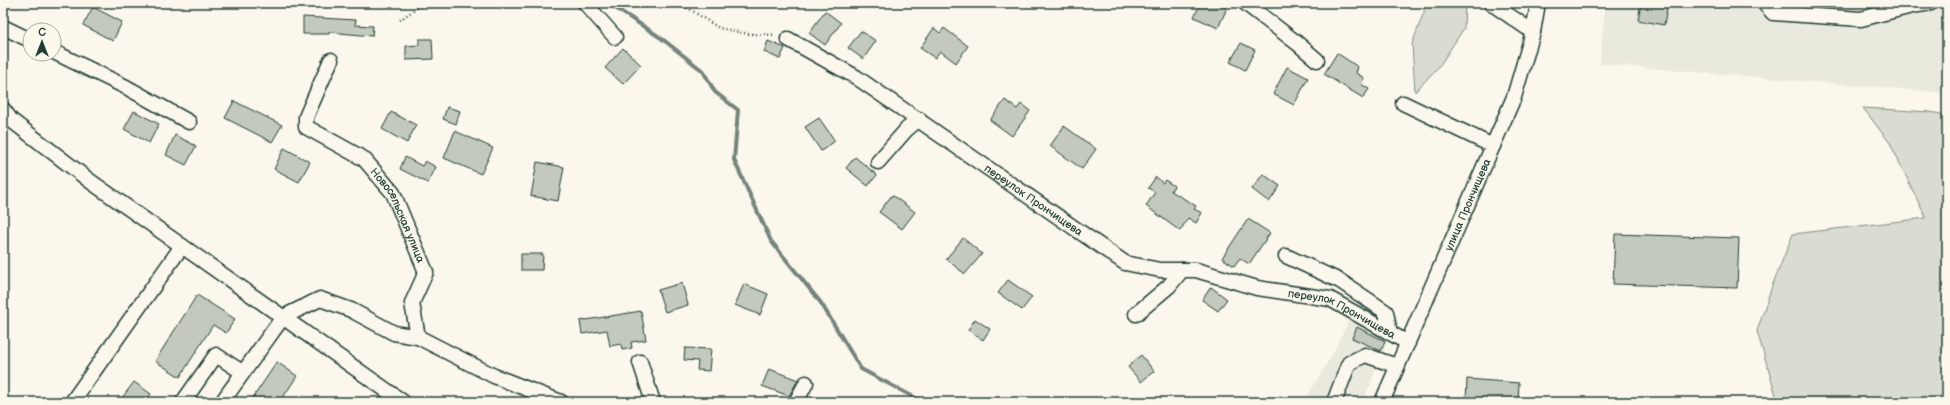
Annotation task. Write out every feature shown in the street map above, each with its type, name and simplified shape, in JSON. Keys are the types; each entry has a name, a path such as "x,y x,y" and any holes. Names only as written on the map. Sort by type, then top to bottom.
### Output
{"street":[{"path":"585,3 615,37"},
{"path":"1245,3 1298,43 1317,60"},
{"name":"улица Прончищева","path":"1382,402 1514,97 1533,32 1538,3"},
{"path":"1764,3 1773,13 1861,19 1912,6 1931,3"},
{"path":"1500,5 1533,32"},
{"path":"3,27 22,36"},
{"name":"переулок Прончищева","path":"788,39 856,77 919,119 1125,263 1160,270 1196,270 1257,288 1330,299 1408,343"},
{"path":"62,56 126,87 189,122"},
{"name":"Новосельская улица","path":"331,60 306,117 306,127 364,159 393,194 426,272 412,303 418,337"},
{"path":"1403,103 1493,146"},
{"path":"3,109 11,120 90,181 403,402"},
{"path":"878,162 907,129 919,119"},
{"path":"72,402 182,246"},
{"path":"1286,256 1340,281 1386,312 1390,333"},
{"path":"1136,314 1169,286 1182,270"},
{"path":"222,402 242,372 283,317 320,299 351,310 394,333 418,337 494,376 561,402"},
{"path":"183,402 216,355 242,372"},
{"path":"1334,402 1349,363 1365,355 1397,366"},
{"path":"640,362 653,402"},
{"path":"796,402 806,383"}],"path":[{"path":"400,20 418,7 428,3"},
{"path":"680,3 719,28 749,34 777,35 788,39"}],"shaded area":[{"path":"1424,3 1465,3 1464,28 1440,65 1415,92 1412,44 1424,12"},
{"path":"1605,3 1947,3 1947,93 1600,64"},
{"path":"1863,108 1930,112 1947,115 1947,402 1778,402 1757,331 1772,286 1793,234 1926,218 1890,143"},
{"path":"1349,320 1388,339 1363,402 1304,402 1332,355"}],"building":[{"path":"1201,3 1217,3 1227,8 1218,28 1194,17"},
{"path":"1641,3 1668,3 1664,25 1638,20"},
{"path":"93,7 122,22 113,41 83,25"},
{"path":"825,11 841,23 825,45 809,33"},
{"path":"303,17 356,20 355,25 373,26 372,36 329,32 329,34 303,34"},
{"path":"934,28 940,33 944,28 968,46 956,63 940,51 935,58 920,48"},
{"path":"861,31 876,41 863,59 848,48"},
{"path":"419,39 432,39 433,59 406,60 406,46 419,45"},
{"path":"768,41 785,48 780,59 764,52"},
{"path":"1241,43 1255,50 1245,70 1230,62"},
{"path":"623,48 641,65 623,84 605,68"},
{"path":"1337,53 1358,67 1356,73 1364,78 1361,84 1369,89 1363,98 1324,74"},
{"path":"1287,67 1308,78 1294,105 1273,94"},
{"path":"1005,100 1017,109 1021,104 1030,111 1012,136 990,120"},
{"path":"234,101 282,125 272,142 225,118"},
{"path":"447,107 460,111 456,124 443,119"},
{"path":"134,111 159,124 149,143 124,129"},
{"path":"391,112 416,125 407,143 382,129"},
{"path":"819,118 835,141 821,151 805,127"},
{"path":"1064,126 1096,149 1082,169 1050,146"},
{"path":"455,131 493,148 481,174 444,158"},
{"path":"175,135 196,146 186,165 166,155"},
{"path":"284,148 310,162 299,182 274,169"},
{"path":"405,157 422,166 425,161 436,167 428,183 400,169"},
{"path":"855,157 877,175 868,186 846,168"},
{"path":"537,162 564,167 558,201 531,196"},
{"path":"1263,174 1280,186 1269,202 1252,189"},
{"path":"1156,177 1163,183 1165,180 1174,186 1171,191 1196,206 1194,209 1202,213 1196,223 1188,218 1180,231 1146,206 1155,192 1148,188"},
{"path":"892,195 915,212 902,229 879,212"},
{"path":"1248,219 1270,233 1249,264 1240,258 1234,266 1222,258"},
{"path":"1615,234 1739,238 1737,288 1613,284"},
{"path":"963,238 982,254 965,274 946,259"},
{"path":"521,254 543,254 542,270 521,270"},
{"path":"1008,280 1032,297 1022,310 998,293"},
{"path":"682,283 688,305 665,312 658,290"},
{"path":"744,284 768,294 760,315 735,305"},
{"path":"1211,287 1227,299 1218,311 1202,300"},
{"path":"197,295 235,319 226,333 213,325 180,377 155,361"},
{"path":"641,311 646,340 631,342 632,348 622,350 621,344 610,346 607,330 582,334 580,321"},
{"path":"975,319 990,329 983,340 968,330"},
{"path":"1357,327 1385,341 1381,351 1352,338"},
{"path":"685,348 711,349 709,371 697,370 698,361 684,360"},
{"path":"1141,355 1154,371 1141,382 1128,367"},
{"path":"277,362 297,376 280,402 250,402"},
{"path":"769,369 798,380 789,396 762,386"},
{"path":"1467,379 1519,383 1518,402 1466,402"},
{"path":"134,382 151,394 145,402 119,402"}],"waterway":[{"path":"608,3 661,38 703,71 715,92 738,110 734,160 771,241 821,303 861,369 923,402"}]}
